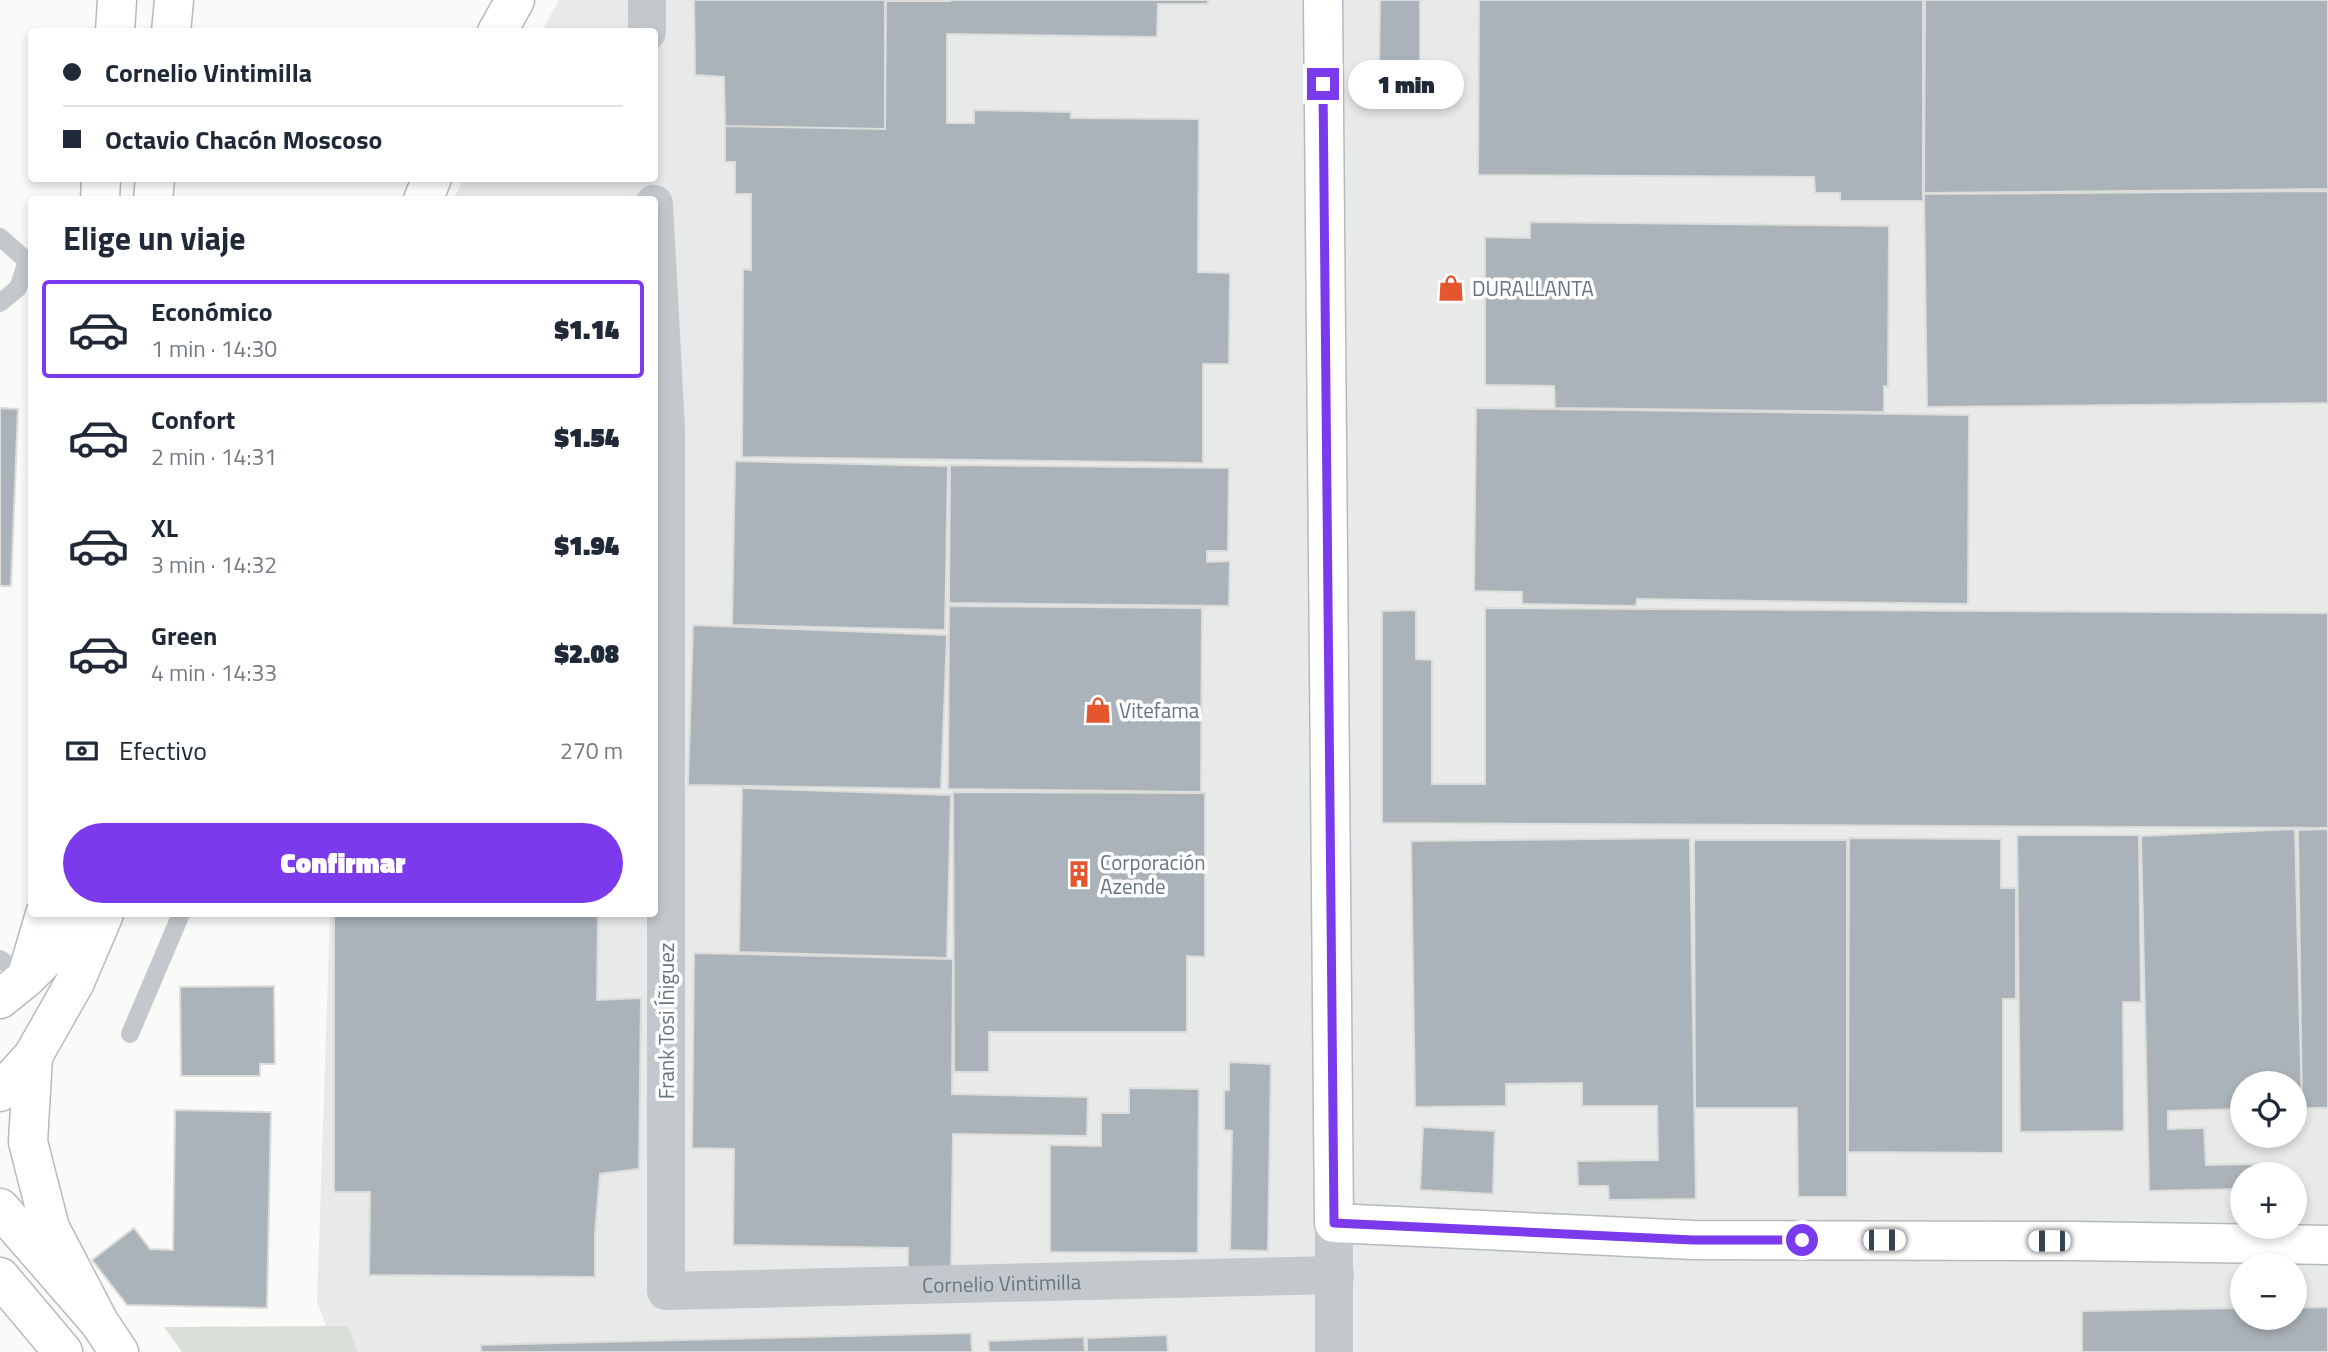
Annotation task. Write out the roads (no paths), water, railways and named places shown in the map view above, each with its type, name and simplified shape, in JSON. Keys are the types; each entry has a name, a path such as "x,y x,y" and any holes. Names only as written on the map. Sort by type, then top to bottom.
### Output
{"main road":[{"path":"115,28 117,0"},
{"path":"171,28 174,0"},
{"path":"499,28 515,0"},
{"path":"1322,0 1334,1223 1693,1240 2328,1245"},
{"path":"9,979 44,917"},
{"path":"9,979 86,917"},
{"path":"0,1092 33,1056 75,982 103,917"},
{"path":"33,1056 28,1142 50,1228 109,1337"},
{"path":"0,1208 109,1337"},
{"path":"0,1277 63,1352"}],"street":[{"path":"647,0 648,28"},
{"name":"Frank Tosi Íñiguez","path":"658,278 666,429 660,500 666,1291"},
{"path":"1334,1223 1334,1352"},
{"name":"Cornelio Vintimilla","path":"666,1291 1335,1275"}],"lane":[{"path":"0,237 28,261"},
{"path":"0,303 18,288 28,264"},
{"path":"130,1034 180,917"}],"place":[{"name":"DURALLANTA","path":"1451,288"},
{"name":"Vitefama","path":"1098,710"},
{"name":"Corporación Azende","path":"1079,874"}]}
